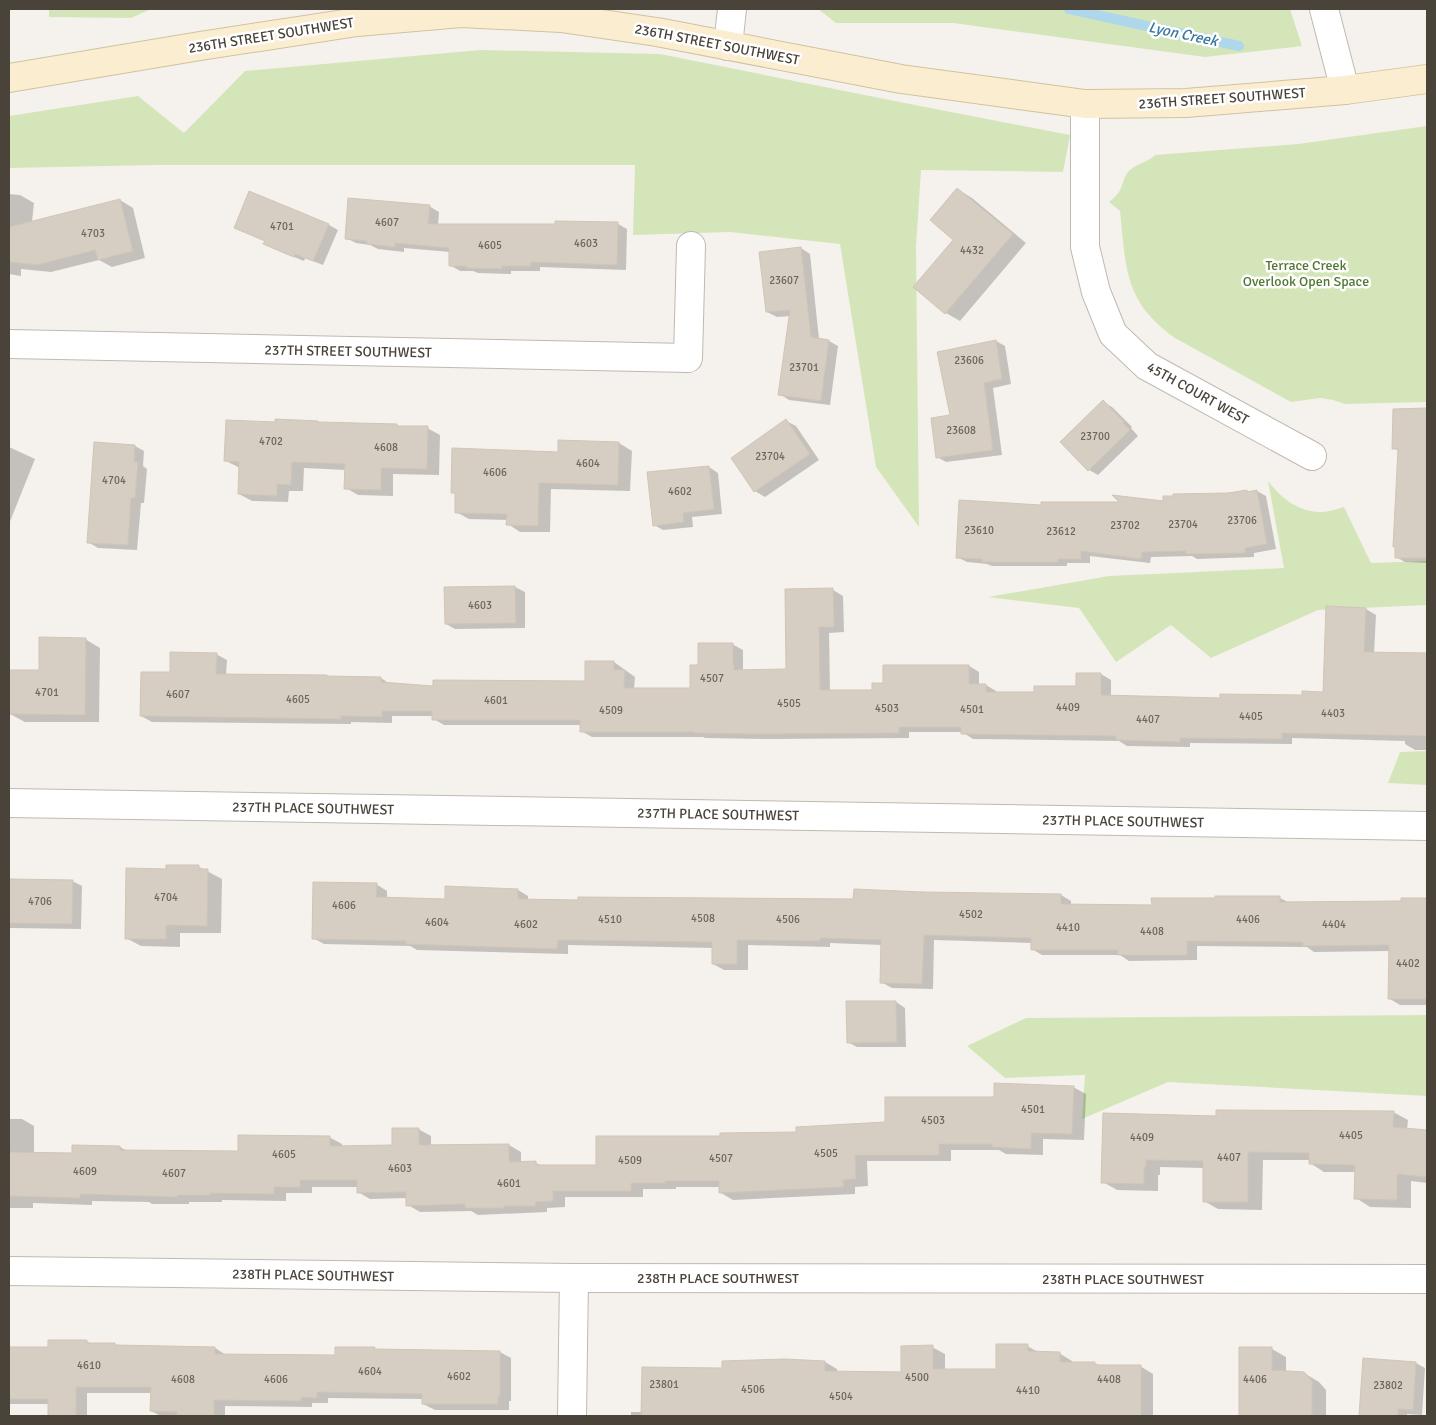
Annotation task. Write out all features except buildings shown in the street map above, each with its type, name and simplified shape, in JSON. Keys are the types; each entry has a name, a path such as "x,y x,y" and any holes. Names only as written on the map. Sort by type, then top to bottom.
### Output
{"main road":[{"name":"236TH STREET SOUTHWEST","path":"9,78 357,22 461,13 561,18 657,32 901,79 1085,104 1186,103 1345,90 1427,79"}],"street":[{"path":"728,46 732,9"},
{"path":"1324,9 1345,90"},
{"name":"45TH COURT WEST","path":"1085,104 1084,247 1096,292 1113,334 1147,366 1312,456"},
{"name":"237TH STREET SOUTHWEST","path":"9,344 688,358 691,246"},
{"name":"237TH PLACE SOUTHWEST","path":"9,803 1427,826"},
{"name":"238TH PLACE SOUTHWEST","path":"9,1272 574,1278 1427,1279"},
{"path":"572,1416 574,1278"}],"green space":[{"path":"49,9 151,9 131,18 49,17"},
{"path":"818,9 1290,9 1302,46 1205,57 953,23 836,23"},
{"path":"480,50 660,54 1070,135 1063,172 921,170 916,247 919,527 876,467 840,244 730,232 633,235 635,165 156,165 9,168 9,116 138,96 184,133 245,71"},
{"name":"Terrace Creek Overlook Open Space","path":"1427,126 1427,402 1345,404 1320,398 1291,402 1175,338 1158,325 1137,297 1127,267 1120,211 1109,202 1119,192 1125,176 1134,167 1155,155 1298,144"},
{"path":"1268,481 1284,498 1305,510 1324,512 1344,507 1371,563 1427,561 1427,605 1318,610 1211,658 1171,625 1116,662 1079,608 988,597 1109,576 1284,568"},
{"path":"1427,751 1427,785 1388,783 1400,752"},
{"path":"1427,1015 1427,1096 1168,1082 1082,1119 1085,1075 1005,1078 967,1046 1026,1018"}],"waterway":[{"name":"Lyon Creek","path":"1069,9 1239,46"}]}
